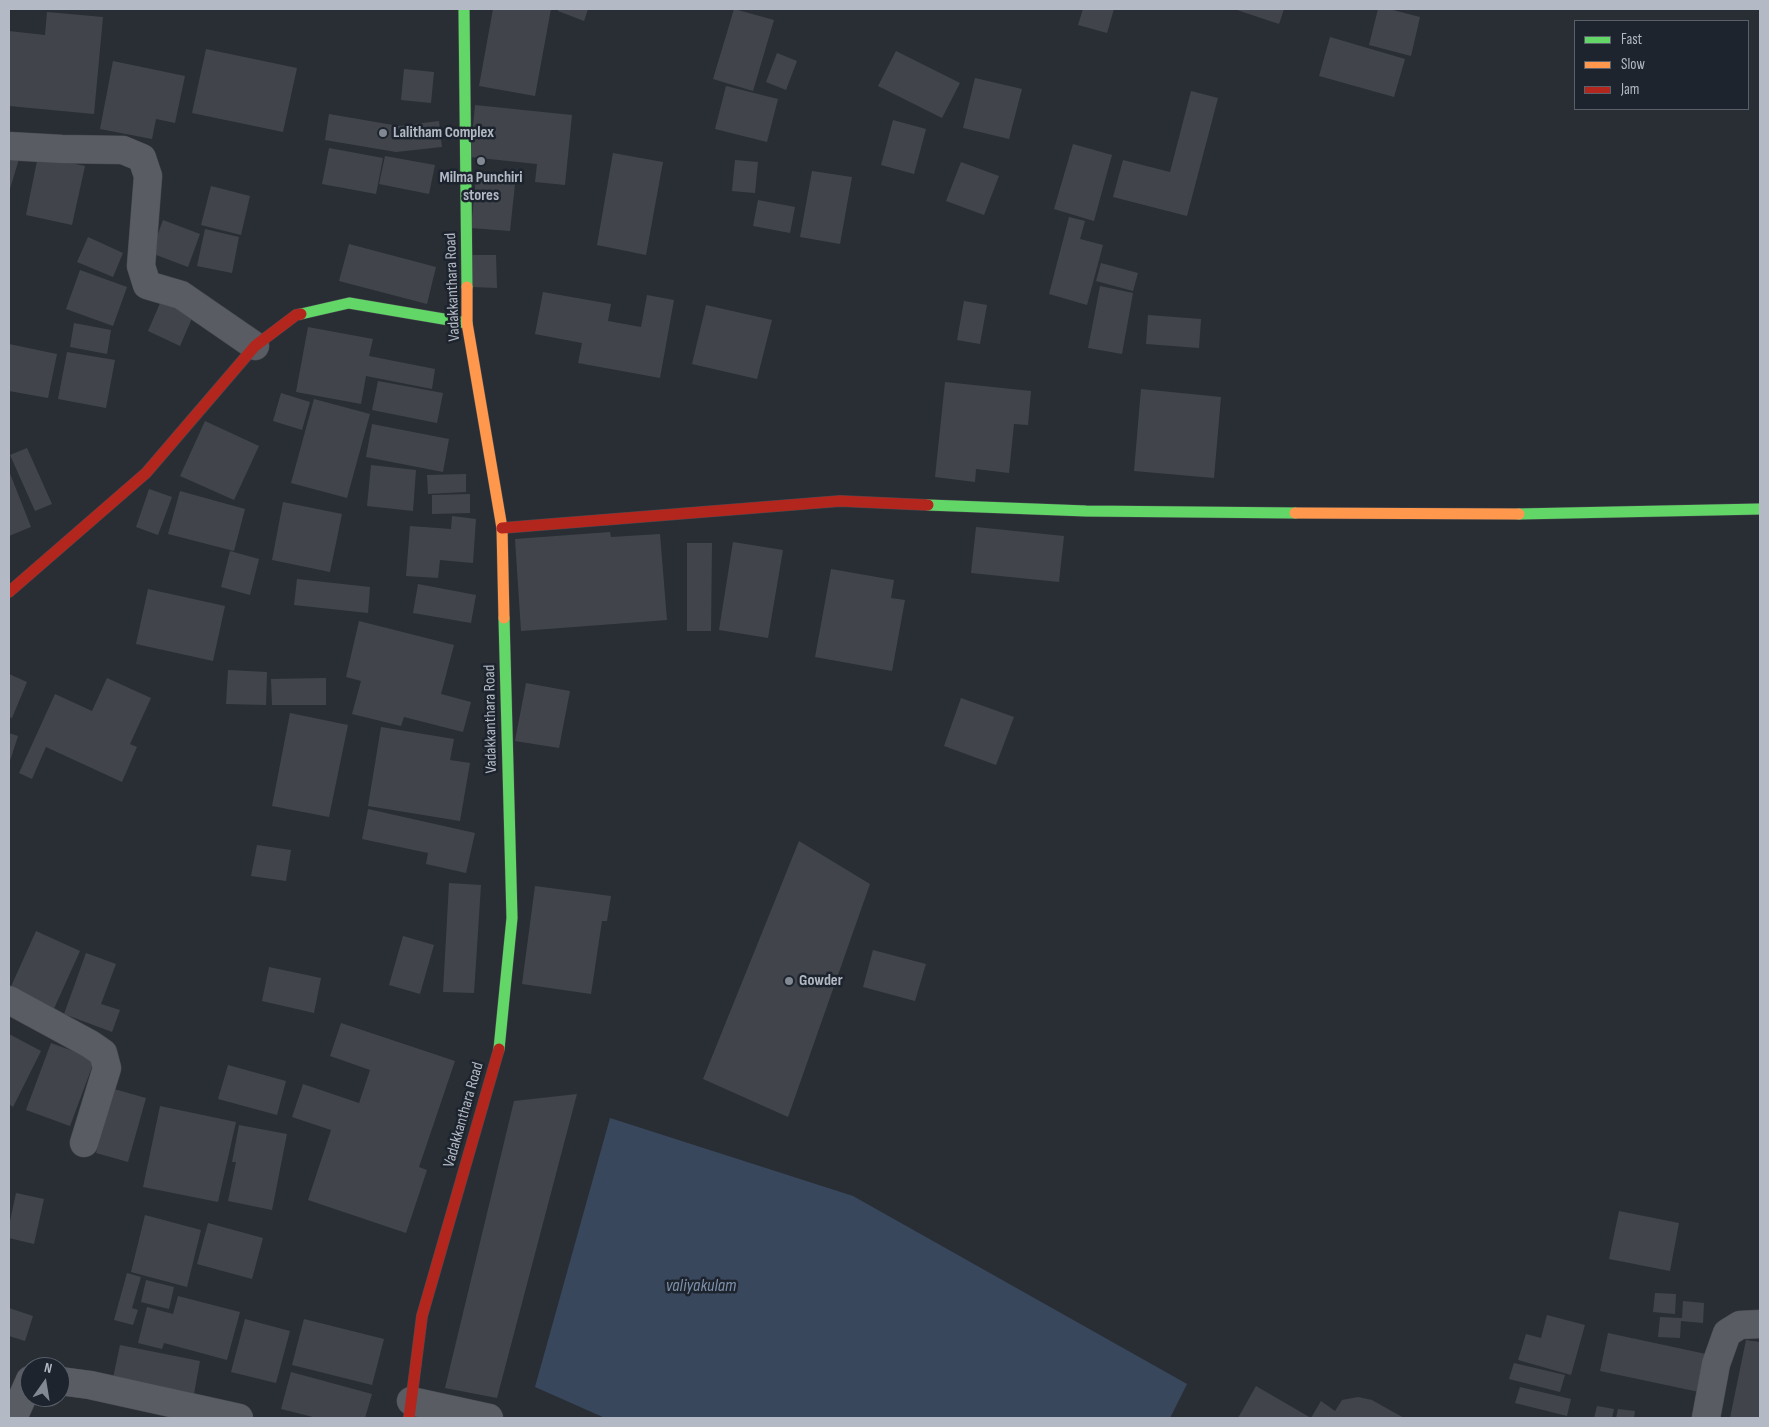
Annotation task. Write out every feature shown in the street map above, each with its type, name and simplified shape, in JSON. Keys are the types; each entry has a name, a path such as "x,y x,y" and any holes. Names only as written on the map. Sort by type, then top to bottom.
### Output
{"street":[{"name":"Vadakkanthara Road","path":"410,1410 422,1316 498,1055 512,918 502,528 467,322 464,9"},
{"path":"9,146 123,150 142,158 148,176 141,266 147,285 181,295 255,346"},
{"path":"9,592 146,472 255,346 296,315 349,303 467,322"},
{"path":"502,528 840,501 1086,511 1497,514 1760,509"},
{"path":"9,1000 103,1053 107,1068 84,1143"},
{"path":"1706,1418 1716,1364 1727,1333 1740,1325 1760,1324"},
{"path":"70,1382 239,1418"},
{"path":"13,1418 20,1402"},
{"path":"410,1410 489,1418"}],"water":[{"name":"valiyakulam","path":"610,1118 853,1196 1187,1384 1170,1418 605,1418 535,1387"}],"building":[{"path":"493,9 551,9 535,96 479,86"},
{"path":"559,9 588,9 584,21 558,11"},
{"path":"734,9 774,20 753,91 713,79"},
{"path":"1083,9 1114,9 1107,33 1078,25"},
{"path":"1234,9 1284,9 1279,24"},
{"path":"1378,9 1389,9 1420,17 1411,56 1369,45"},
{"path":"47,12 103,17 94,114 9,106 9,31 45,35"},
{"path":"1330,37 1405,59 1394,97 1319,76"},
{"path":"206,49 297,68 283,132 192,113"},
{"path":"896,51 960,83 942,118 878,86"},
{"path":"777,53 797,61 786,90 766,82"},
{"path":"113,61 185,76 175,123 156,119 152,139 100,129"},
{"path":"404,69 434,72 431,103 401,100"},
{"path":"975,78 1022,89 1009,139 963,128"},
{"path":"726,86 778,99 767,142 715,129"},
{"path":"1191,91 1218,98 1187,216 1113,197 1123,160 1170,172"},
{"path":"475,105 572,115 565,185 535,182 537,164 470,157"},
{"name":"Lalitham Complex","path":"329,114 399,126 439,121 442,147 396,152 325,140"},
{"path":"893,120 926,129 914,174 881,165"},
{"path":"1073,144 1112,155 1094,221 1054,209"},
{"path":"329,148 383,158 376,194 322,184"},
{"path":"613,153 663,162 646,255 597,245"},
{"path":"38,156 85,166 72,225 26,215"},
{"path":"385,156 435,165 429,194 379,184"},
{"path":"9,157 19,159 9,192"},
{"path":"735,160 758,162 755,193 732,191"},
{"path":"961,162 999,176 984,215 946,201"},
{"path":"812,171 852,177 840,244 800,237"},
{"path":"476,179 515,184 510,231 471,228"},
{"path":"211,186 250,196 241,235 201,225"},
{"path":"758,200 795,207 790,233 753,226"},
{"path":"1069,217 1085,221 1080,239 1103,245 1087,305 1049,294"},
{"path":"163,220 200,234 188,267 151,253"},
{"path":"205,229 239,237 232,273 197,266"},
{"path":"88,237 123,253 113,277 77,262"},
{"path":"349,244 436,267 427,304 339,281"},
{"path":"472,255 496,255 497,288 472,287"},
{"path":"1101,263 1138,273 1133,291 1096,281"},
{"path":"80,270 127,287 113,326 66,309"},
{"path":"1100,286 1133,293 1122,354 1088,348"},
{"path":"543,292 611,304 608,321 641,327 647,295 674,300 660,378 578,363 582,343 535,334"},
{"path":"164,294 196,309 180,346 148,331"},
{"path":"964,301 987,305 980,344 957,340"},
{"path":"706,305 772,320 757,379 692,364"},
{"path":"1148,315 1201,319 1199,348 1146,344"},
{"path":"74,323 111,330 107,354 70,347"},
{"path":"308,327 373,339 369,356 435,369 432,389 366,376 361,404 296,392"},
{"path":"9,344 57,354 48,398 9,391"},
{"path":"67,352 115,360 106,408 58,399"},
{"path":"378,381 443,393 437,423 372,410"},
{"path":"945,382 1031,391 1028,425 1014,424 1009,473 976,469 975,482 935,477"},
{"path":"1141,389 1221,397 1214,478 1134,471"},
{"path":"281,393 310,402 302,430 273,421"},
{"path":"314,399 370,414 347,498 291,483"},
{"path":"205,421 259,446 234,500 180,476"},
{"path":"372,424 449,439 443,472 366,457"},
{"path":"27,448 52,504 35,511 10,455"},
{"path":"371,465 416,470 413,511 367,506"},
{"path":"9,471 31,527 9,536"},
{"path":"466,474 466,492 428,494 427,475"},
{"path":"149,489 172,497 158,535 136,527"},
{"path":"180,491 245,509 234,551 168,534"},
{"path":"470,494 470,513 432,514 432,495"},
{"path":"283,502 342,514 330,572 272,560"},
{"path":"452,516 476,519 473,563 440,560 438,578 406,576 410,526 451,529"},
{"path":"976,527 1064,536 1059,582 971,573"},
{"path":"610,532 611,537 660,534 667,620 521,631 515,539"},
{"path":"733,542 783,550 768,638 719,630"},
{"path":"687,543 712,543 711,631 687,631"},
{"path":"230,551 259,559 250,595 221,587"},
{"path":"831,569 894,580 891,598 905,600 892,671 815,657"},
{"path":"297,579 370,587 368,613 294,605"},
{"path":"418,584 476,595 471,623 413,613"},
{"path":"148,589 225,606 213,661 136,644"},
{"path":"359,621 454,645 441,694 471,702 463,732 404,717 401,726 352,714 361,681 346,677"},
{"path":"228,670 267,672 266,705 226,704"},
{"path":"9,674 27,682 12,718 9,717"},
{"path":"107,678 151,698 130,744 137,747 122,782 46,747 32,779 19,773 55,694 92,711"},
{"path":"326,678 326,705 272,705 271,679"},
{"path":"526,683 570,691 559,748 515,741"},
{"path":"961,698 1014,717 996,765 944,746"},
{"path":"290,713 348,725 329,817 272,806"},
{"path":"381,727 454,739 450,760 470,763 460,821 368,806"},
{"path":"9,733 18,736 9,764"},
{"path":"368,809 475,833 466,873 426,864 428,853 362,839"},
{"name":"Gowder","path":"799,841 870,884 788,1117 703,1079"},
{"path":"257,845 291,850 286,881 251,876"},
{"path":"449,883 481,885 474,993 443,992"},
{"path":"535,886 611,896 607,921 602,921 591,994 522,984"},
{"path":"36,931 80,951 52,1013 9,991"},
{"path":"403,936 434,945 420,994 389,985"},
{"path":"873,950 926,964 915,1001 863,987"},
{"path":"86,953 116,964 101,1004 120,1010 112,1032 64,1014"},
{"path":"269,967 321,978 314,1013 262,1001"},
{"path":"341,1023 455,1061 419,1167 427,1170 406,1233 308,1200 331,1130 292,1117 303,1084 359,1103 370,1070 330,1056"},
{"path":"9,1034 41,1051 13,1107 9,1104"},
{"path":"51,1043 95,1059 70,1126 26,1110"},
{"path":"228,1065 286,1081 277,1115 218,1099"},
{"path":"114,1089 146,1098 128,1162 96,1153"},
{"path":"577,1094 497,1398 445,1388 514,1101"},
{"path":"160,1106 236,1122 218,1202 143,1187"},
{"path":"239,1125 287,1134 272,1210 228,1201 236,1162 232,1162"},
{"path":"16,1193 44,1199 34,1244 9,1238 9,1226"},
{"path":"1619,1211 1679,1223 1670,1271 1609,1259"},
{"path":"145,1215 201,1230 187,1287 131,1272"},
{"path":"208,1223 263,1238 252,1279 197,1264"},
{"path":"127,1273 141,1277 132,1308 138,1310 133,1325 114,1320"},
{"path":"146,1280 174,1287 169,1309 141,1302"},
{"path":"1655,1293 1676,1294 1675,1314 1653,1312"},
{"path":"178,1296 240,1312 227,1360 164,1343 162,1349 138,1343 147,1307 173,1314"},
{"path":"1683,1301 1704,1303 1703,1323 1681,1321 1680,1338 1658,1337 1660,1317 1682,1318"},
{"path":"9,1308 33,1316 25,1341 9,1336"},
{"path":"1547,1315 1585,1325 1571,1375 1518,1360 1526,1334 1541,1338"},
{"path":"245,1319 290,1331 276,1383 231,1372"},
{"path":"304,1319 384,1339 372,1385 292,1365"},
{"path":"1608,1333 1706,1354 1699,1392 1600,1371"},
{"path":"1746,1340 1760,1342 1760,1418 1730,1418"},
{"path":"120,1345 200,1361 194,1394 113,1378"},
{"path":"1514,1363 1565,1375 1560,1392 1509,1379"},
{"path":"291,1372 372,1394 365,1418 317,1418 281,1409"},
{"path":"1256,1386 1311,1418 1238,1418"},
{"path":"1520,1387 1571,1399 1567,1416 1515,1403"},
{"path":"1358,1397 1372,1400 1404,1418 1311,1418 1321,1401 1335,1411 1342,1400"},
{"path":"1597,1406 1614,1409 1612,1418 1594,1418"},
{"path":"1618,1409 1635,1411 1634,1418 1616,1418"}],"traffic: fast":[{"path":"464,9 467,287"},
{"path":"301,314 349,303 467,323"},
{"path":"928,505 1086,511 1295,513"},
{"path":"1519,514 1760,509"},
{"path":"499,1049 512,918 504,618"}],"traffic: slow":[{"path":"467,287 467,323 502,528 504,618"},
{"path":"1295,513 1519,514"}],"traffic: jam":[{"path":"9,592 146,473 255,346 296,315 301,314"},
{"path":"502,528 840,501 928,505"},
{"path":"409,1418 422,1316 499,1049"}],"place":[{"name":"Lalitham Complex","path":"383,133"},
{"name":"Milma Punchiri stores","path":"481,161"},
{"name":"Gowder","path":"789,981"}]}
